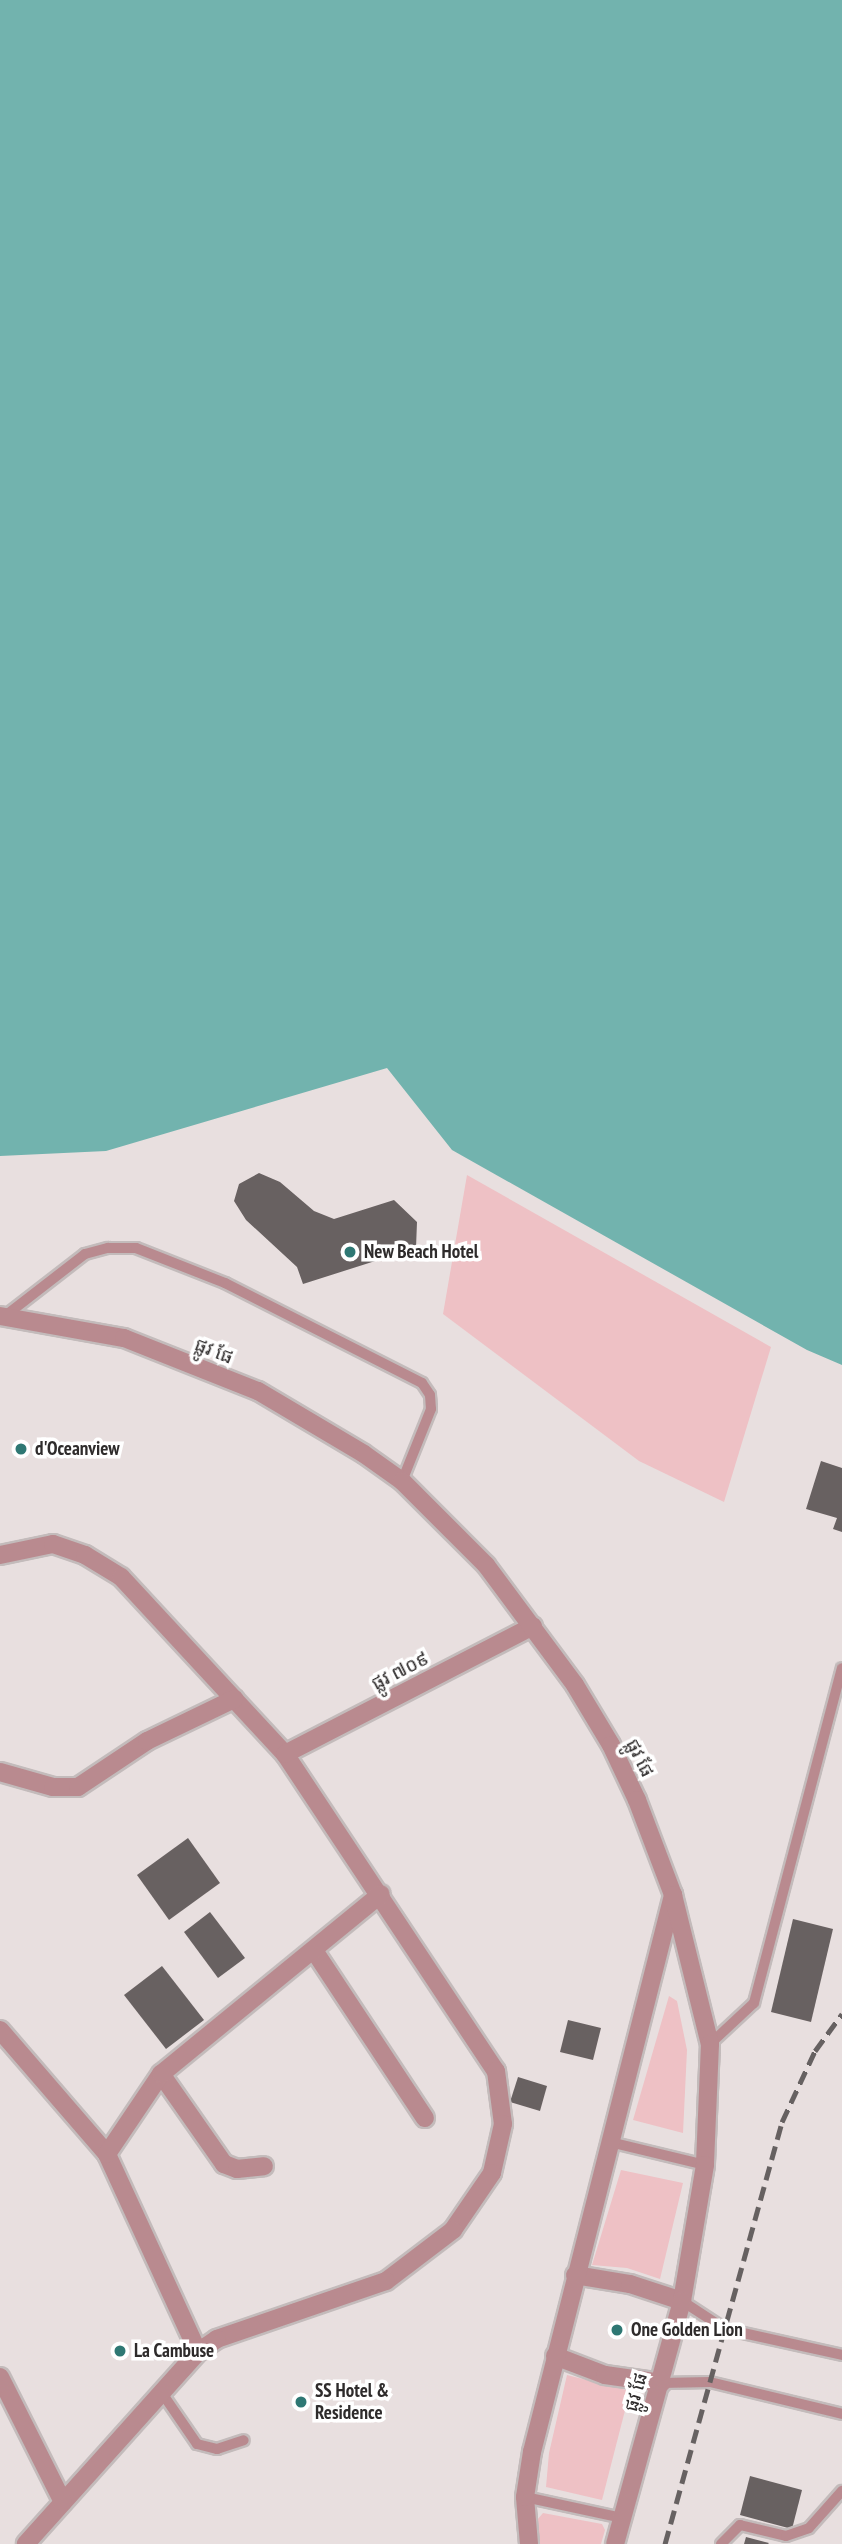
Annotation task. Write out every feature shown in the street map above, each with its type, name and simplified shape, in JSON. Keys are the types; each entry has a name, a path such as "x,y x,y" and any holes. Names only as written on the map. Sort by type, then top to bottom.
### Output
{"street":[{"name":"ផ្លូវ ផែ","path":"2,1317 124,1338 246,1386 316,1423 402,1481 486,1565 533,1626 611,1745 638,1800 673,1895 710,2044 705,2165 682,2301 615,2544"},
{"path":"0,1555 53,1544 85,1555 121,1577 285,1754 381,1894 496,2071 503,2124 492,2173 453,2230 386,2281 217,2339 198,2352 26,2544"},
{"name":"ផ្លូវ ៧០៩","path":"285,1754 533,1626"},
{"path":"0,1772 53,1787 78,1787 148,1741 234,1699"},
{"path":"107,2154 161,2074 315,1952 381,1894"},
{"path":"528,2544 525,2497 555,2356 673,1895"},
{"path":"315,1952 425,2118"},
{"path":"0,2030 107,2154 198,2352"},
{"path":"161,2074 224,2164 237,2169 264,2166"},
{"path":"575,2275 630,2284 682,2301"},
{"path":"555,2356 605,2375 661,2383"},
{"path":"0,2377 6,2402 63,2502"}],"lane":[{"path":"2,1317 85,1254 108,1248 136,1248 225,1283 422,1382 431,1409 402,1481"},
{"path":"710,2044 754,2003 842,1668"},
{"path":"610,2142 705,2165"},
{"path":"682,2301 725,2329 842,2355"},
{"path":"661,2383 710,2382 842,2414"},
{"path":"162,2393 197,2444 217,2449 244,2440"},
{"path":"721,2544 740,2525 786,2536 809,2528 842,2491"},
{"path":"525,2497 622,2518"}],"shaded area":[{"path":"467,1175 771,1347 724,1502 639,1461 443,1314"},
{"path":"669,1996 677,2001 687,2050 683,2133 633,2120"},
{"path":"621,2170 683,2183 660,2279 627,2268 592,2265"},
{"path":"567,2375 630,2391 602,2500 546,2487 549,2453"},
{"path":"543,2513 602,2524 605,2530 601,2544 540,2544 537,2520"}],"water":[{"path":"0,0 842,0 842,1365 807,1350 452,1150 387,1068 106,1151 0,1156"}],"building":[{"path":"259,1173 280,1182 314,1211 334,1219 394,1200 417,1222 416,1248 303,1284 297,1267 246,1220 234,1201 239,1184"},
{"path":"821,1461 842,1468 842,1532 833,1529 837,1518 806,1509"},
{"path":"188,1838 220,1883 169,1920 137,1875"},
{"path":"210,1912 245,1958 218,1978 184,1932"},
{"path":"793,1919 833,1929 811,2022 771,2012"},
{"path":"162,1966 204,2020 166,2049 124,1995"},
{"path":"568,2020 601,2028 593,2060 560,2052"},
{"path":"518,2077 547,2086 540,2111 510,2102"},
{"path":"750,2476 802,2490 792,2529 740,2515"},
{"path":"746,2537 769,2543 744,2544"}],"railway":[{"path":"665,2544 782,2122 815,2051 842,2014"}],"place":[{"name":"New Beach Hotel","path":"350,1252"},
{"name":"d'Oceanview","path":"21,1449"},
{"name":"One Golden Lion","path":"617,2330"},
{"name":"La Cambuse","path":"120,2351"},
{"name":"SS Hotel & Residence","path":"301,2402"}]}
